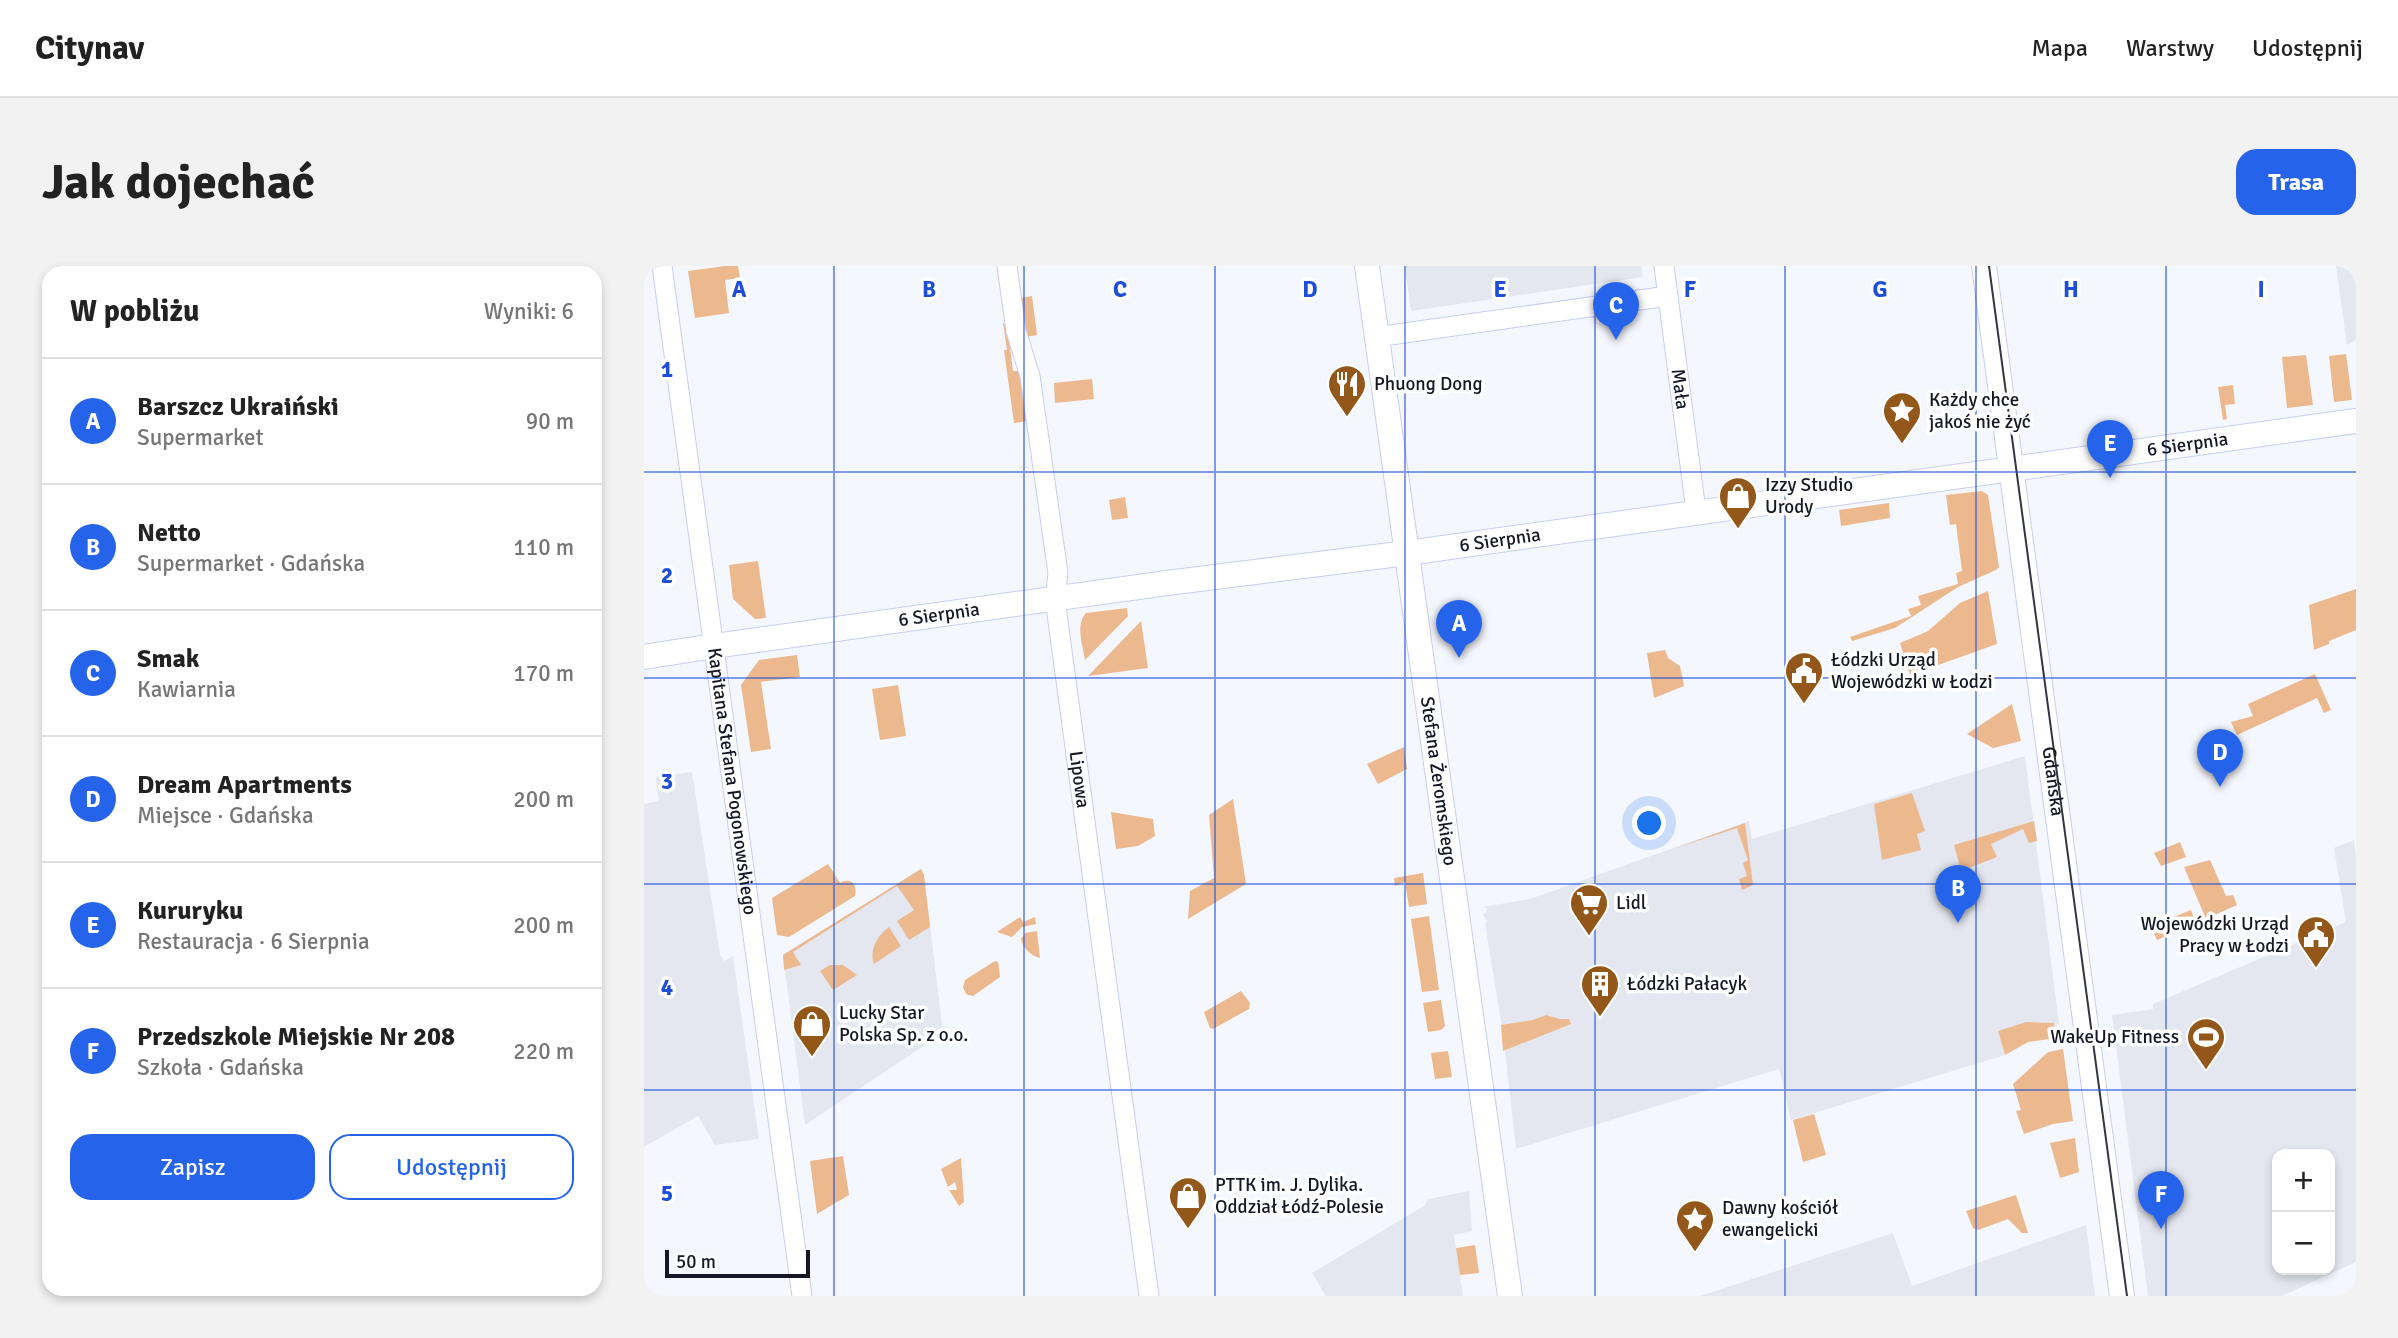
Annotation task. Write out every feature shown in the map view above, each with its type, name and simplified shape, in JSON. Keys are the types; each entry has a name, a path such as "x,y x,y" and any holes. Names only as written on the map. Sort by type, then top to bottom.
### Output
{"street":[{"name":"Kapitana Stefana Pogonowskiego","path":"662,266 802,1296"},
{"name":"Lipowa","path":"1007,266 1016,331 1030,376 1058,573 1055,599 1149,1296"},
{"name":"Stefana Żeromskiego","path":"1367,266 1510,1296"},
{"name":"Mała","path":"1664,266 1696,511"},
{"name":"Gdańska","path":"1984,266 2122,1296"},
{"path":"1376,337 1668,296"},
{"name":"6 Sierpnia","path":"644,657 2356,421"}],"shaded area":[{"path":"738,266 740,278 725,280 729,313 695,318 688,271"},
{"path":"1405,266 1641,266 1643,277 1411,311"},
{"path":"2336,266 2356,266 2356,340 2347,345"},
{"path":"1032,296 1037,335 1026,337 1021,298"},
{"path":"1003,323 1007,324 1013,371 1020,371 1027,421 1014,423"},
{"path":"2346,354 2352,400 2334,402 2329,356"},
{"path":"2306,355 2313,405 2287,408 2282,357"},
{"path":"1092,379 1094,399 1055,403 1054,383"},
{"path":"2233,385 2235,404 2225,405 2227,419 2223,420 2218,387"},
{"path":"1982,491 1988,495 1999,567 1958,587 1895,628 1852,641 1850,637 1911,616 1908,609 1921,605 1918,596 1958,584 1956,573 1962,571 1956,524 1950,525 1946,495"},
{"path":"1125,497 1128,518 1112,520 1109,500"},
{"path":"1889,503 1890,518 1841,526 1839,510"},
{"path":"758,561 766,618 755,619 733,599 729,565"},
{"path":"2356,589 2356,630 2314,650 2309,605"},
{"path":"1988,591 1997,644 1910,675 1900,643 1928,631 1960,603"},
{"path":"1127,608 1128,616 1085,660 1080,629 1086,613"},
{"path":"1141,621 1148,668 1088,676"},
{"path":"1665,650 1668,658 1680,666 1684,686 1654,698 1647,653"},
{"path":"797,655 800,677 761,682 771,749 751,752 741,685 759,660"},
{"path":"2315,674 2331,710 2324,713 2317,698 2237,735 2231,722 2253,716 2248,704"},
{"path":"898,685 906,736 880,740 872,689"},
{"path":"2012,704 2021,741 1993,748 1967,734"},
{"path":"1404,747 1407,769 1378,784 1367,764"},
{"path":"2025,756 2059,1024 2026,1022 1998,1031 2005,1055 1791,1120 1779,1069 1516,1149 1503,1034 1485,923 1487,922 1483,914 1486,908 1482,907 1530,899 1749,821 1752,839"},
{"path":"692,772 720,955 724,961 733,956 759,1139 715,1145 698,1116 644,1147 644,804 659,801 656,777"},
{"path":"1912,793 1925,831 1917,834 1921,850 1882,860 1874,804"},
{"path":"1233,799 1246,884 1188,919 1190,891 1214,878 1209,815"},
{"path":"1111,812 1153,819 1155,836 1138,846 1116,849"},
{"path":"2034,821 2037,841 2029,843 2023,829 1991,844 1997,857 1961,871 1954,845"},
{"path":"1745,823 1753,885 1742,890 1739,879 1747,876 1743,863 1748,860 1737,828 1676,848"},
{"path":"2354,840 2356,1262 2335,1272 2335,1149 2272,1149 2272,1275 2328,1275 2282,1296 2148,1296 2112,1015 2153,1009 2153,1004 2346,922 2334,848"},
{"path":"2180,842 2186,857 2161,866 2154,853"},
{"path":"2210,860 2226,896 2233,895 2237,905 2206,919 2184,867"},
{"path":"828,864 840,883 852,883 855,896 789,937 777,935 772,898"},
{"path":"921,869 924,875 943,1033 805,1125 783,955"},
{"path":"921,869 930,927 909,940 897,921 914,910 897,886 793,952 801,965 784,970 783,955"},
{"path":"1423,873 1427,904 1409,907 1405,882 1395,886 1394,878"},
{"path":"2191,910 2196,924 2157,940 2151,926"},
{"path":"1429,916 1439,990 1422,992 1411,919"},
{"path":"1020,917 1023,922 1035,917 1036,924 1022,927 1012,937 997,932"},
{"path":"889,927 901,946 874,964 875,944"},
{"path":"1037,931 1040,958 1028,951 1021,939 1025,933"},
{"path":"995,961 998,962 1000,977 973,996 966,994 963,987 965,980"},
{"path":"830,965 843,965 857,975 833,990 820,971"},
{"path":"1241,991 1250,1003 1249,1009 1213,1029 1210,1028 1204,1012"},
{"path":"1441,1000 1445,1026 1441,1030 1428,1032 1423,1003"},
{"path":"1546,1015 1569,1019 1571,1024 1503,1051 1501,1025"},
{"path":"2026,1022 2054,1023 2056,1038 2028,1042 2005,1055 1998,1031"},
{"path":"2063,1049 2073,1121 2053,1124 2024,1134 2016,1111 2021,1110 2013,1084 2048,1052"},
{"path":"1448,1051 1452,1077 1435,1079 1431,1053"},
{"path":"1814,1114 1826,1155 1803,1162 1793,1120"},
{"path":"2075,1138 2079,1172 2060,1178 2050,1143"},
{"path":"843,1156 849,1195 817,1214 810,1161"},
{"path":"961,1158 964,1202 959,1206 949,1190 957,1190 955,1182 948,1187 941,1169"},
{"path":"1469,1191 1472,1231 1454,1235 1463,1296 1326,1296 1312,1273 1424,1206 1428,1199"},
{"path":"2016,1195 2028,1233 2022,1233 2008,1219 1978,1230 1973,1228 1966,1211"},
{"path":"2086,1225 2095,1296 1700,1296 1893,1233 1912,1286"},
{"path":"1475,1245 1479,1273 1460,1275 1456,1248"}],"tram line":[{"path":"1989,266 2127,1296"}],"place":[{"name":"Smak","path":"1616,340"},
{"name":"Phuong Dong","path":"1347,418"},
{"name":"Każdy chce jakoś nie żyć","path":"1902,445"},
{"name":"Kururyku","path":"2110,478"},
{"name":"Izzy Studio Urody","path":"1738,530"},
{"name":"Barszcz Ukraiński","path":"1459,658"},
{"name":"Łódzki Urząd Wojewódzki w Łodzi","path":"1804,705"},
{"name":"Dream Apartments","path":"2220,787"},
{"name":"Netto","path":"1958,923"},
{"name":"Lidl","path":"1589,937"},
{"name":"Wojewódzki Urząd Pracy w Łodzi","path":"2316,969"},
{"name":"Łódzki Pałacyk","path":"1600,1018"},
{"name":"Lucky Star Polska Sp. z o.o.","path":"812,1058"},
{"name":"WakeUp Fitness","path":"2206,1071"},
{"name":"Przedszkole Miejskie Nr 208","path":"2161,1229"},
{"name":"PTTK im. J. Dylika. Oddział Łódź-Polesie","path":"1188,1230"},
{"name":"Dawny kościół ewangelicki","path":"1695,1253"}]}
